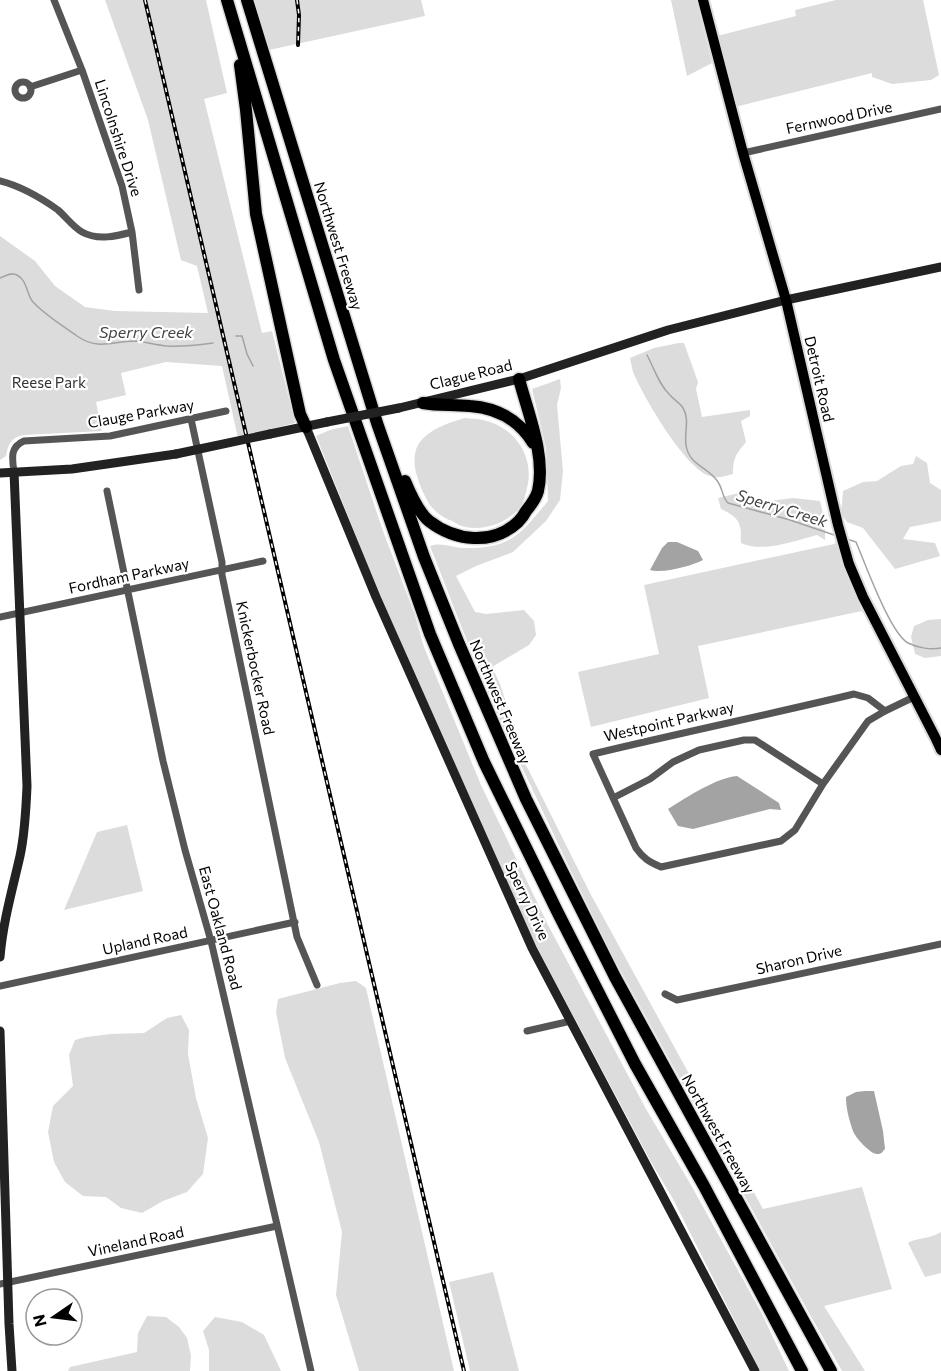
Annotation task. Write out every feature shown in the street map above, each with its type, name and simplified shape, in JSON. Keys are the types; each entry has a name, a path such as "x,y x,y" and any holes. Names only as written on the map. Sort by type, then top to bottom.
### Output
{"highway":[{"path":"227,0 334,360 430,634 484,762 558,913 635,1064 704,1186 802,1371"},
{"name":"Northwest Freeway","path":"247,0 380,429 424,557 459,644 526,799 634,1014 831,1371"},
{"path":"233,20 246,110 256,214 300,414 306,427"},
{"path":"380,429 396,457 410,494 427,519 462,537 480,539 500,533 518,522 530,506 537,493 541,468 539,452 519,379"},
{"path":"423,403 437,406 471,406 505,414 528,435 539,452"}],"main road":[{"name":"Detroit Road","path":"703,0 743,153 786,300 849,564 862,597 941,750"}],"street":[{"name":"Lincolnshire Drive","path":"54,0 122,186 132,232 139,290"},
{"path":"30,87 81,70"},
{"name":"Fernwood Drive","path":"743,153 941,110"},
{"path":"0,181 14,185 40,199 59,211 82,232 97,237 113,237 132,232"},
{"name":"Clague Road","path":"0,473 72,469 176,454 423,403 519,379 668,330 786,300 941,267"},
{"name":"Clauge Parkway","path":"14,472 12,453 24,441 110,436 226,411"},
{"name":"Knickerbocker Road","path":"191,419 297,937 317,985"},
{"name":"Sperry Drive","path":"306,427 376,597 532,948 755,1371"},
{"path":"0,957 8,902 20,855 27,786 14,472"},
{"name":"East Oakland Road","path":"107,491 163,761 211,941 311,1371"},
{"name":"Fordham Parkway","path":"0,617 263,561"},
{"name":"Westpoint Parkway","path":"885,711 867,698 854,694 689,730 593,754 636,848 642,857 661,867 781,841 795,830 823,784 868,721 914,697"},
{"path":"613,798 650,779 673,762 699,750 744,740 754,740 823,784"},
{"name":"Upland Road","path":"0,986 295,922"},
{"name":"Sharon Drive","path":"665,994 677,1000 686,999 941,944"},
{"path":"527,1031 571,1021"},
{"path":"0,1031 4,1283 12,1371"},
{"name":"Vineland Road","path":"4,1283 277,1226"}],"green space":[{"name":"Reese Park","path":"105,0 206,0 227,93 204,99 262,333 272,331 295,423 238,438 222,366 166,362 121,373 126,395 96,402 102,431 19,436 9,445 6,456 0,460 0,236 35,261 55,286 85,307 115,311 208,313 197,266 181,260 148,120"},
{"path":"254,0 421,0 425,16 269,50"},
{"path":"671,0 696,0 712,63 687,76"},
{"path":"836,0 923,0 939,75 931,80 892,84 872,77 872,73 731,108 713,37 796,16 795,10"},
{"path":"684,343 698,382 696,389 702,417 750,410 750,416 741,421 746,442 736,457 733,474 710,476 700,471 689,460 655,414 633,372 630,358 654,348"},
{"path":"560,379 561,388 557,405 563,471 560,500 546,521 513,552 456,576 475,612 486,614 524,610 534,621 536,635 529,645 492,667 513,724 503,727 430,546 478,548 503,543 521,532 548,501 546,448 532,389"},
{"path":"465,418 483,420 504,429 520,445 528,465 527,488 521,507 508,518 487,527 463,527 437,512 424,495 415,469 415,452 422,439 439,427"},
{"path":"348,426 383,531 415,615 424,647 481,785 548,925 646,1109 761,1312 789,1371 760,1371 673,1199 532,938 381,599 316,436"},
{"path":"916,456 927,463 930,483 941,490 941,521 910,527 903,539 935,543 940,556 895,569 863,528 847,522 841,514 843,491 863,482 877,481 901,466 913,464"},
{"path":"739,493 761,502 793,498 820,501 825,521 825,540 817,535 789,543 759,547 741,543 739,524 733,516 721,509 718,498"},
{"path":"837,542 842,565 862,611 698,646 709,698 591,727 578,672 659,654 644,585"},
{"path":"941,619 941,656 925,658 915,654 911,637 914,626 928,620"},
{"path":"503,727 528,769 590,893 763,1209 862,1187 892,1289 824,1306 865,1371 842,1371 809,1313 614,959"},
{"path":"127,825 143,891 64,910 97,832"},
{"path":"356,981 366,988 454,1371 359,1371 336,1295 342,1232 319,1142 285,1058 276,1012 278,999"},
{"path":"181,1015 189,1030 188,1054 196,1098 208,1138 203,1174 187,1192 163,1201 142,1213 121,1208 106,1197 83,1196 65,1182 54,1162 48,1132 53,1106 73,1086 69,1055 75,1040 111,1034 144,1033 167,1018"},
{"path":"941,1232 941,1273 925,1277 908,1243"},
{"path":"493,1272 519,1371 470,1371 449,1282"},
{"path":"147,1316 166,1317 179,1327 187,1338 191,1356 190,1371 68,1371 70,1367 137,1352 138,1333"},
{"path":"215,1317 242,1322 264,1335 281,1371 209,1371 209,1350 203,1331"}],"shaded area":[{"path":"668,542 677,542 698,551 703,560 669,570 650,570 662,548"},
{"path":"737,776 779,803 781,810 770,809 693,829 678,826 668,809 711,784"},
{"path":"865,1091 874,1091 885,1149 880,1154 874,1153 860,1141 853,1131 849,1118 846,1097"}],"waterway":[{"name":"Sperry Creek","path":"0,278 11,274 17,275 38,307 85,341 99,344 135,341 163,346 213,343"},
{"path":"236,336 242,336 253,366"},
{"name":"Sperry Creek","path":"647,355 663,386 685,412 686,445 691,458 714,477 728,503 837,536"},
{"name":"Sperry Creek","path":"847,539 856,542 886,612 901,637 916,646 929,649 941,648"}],"railway":[{"path":"145,0 464,1371"},
{"path":"297,0 298,45"}]}
